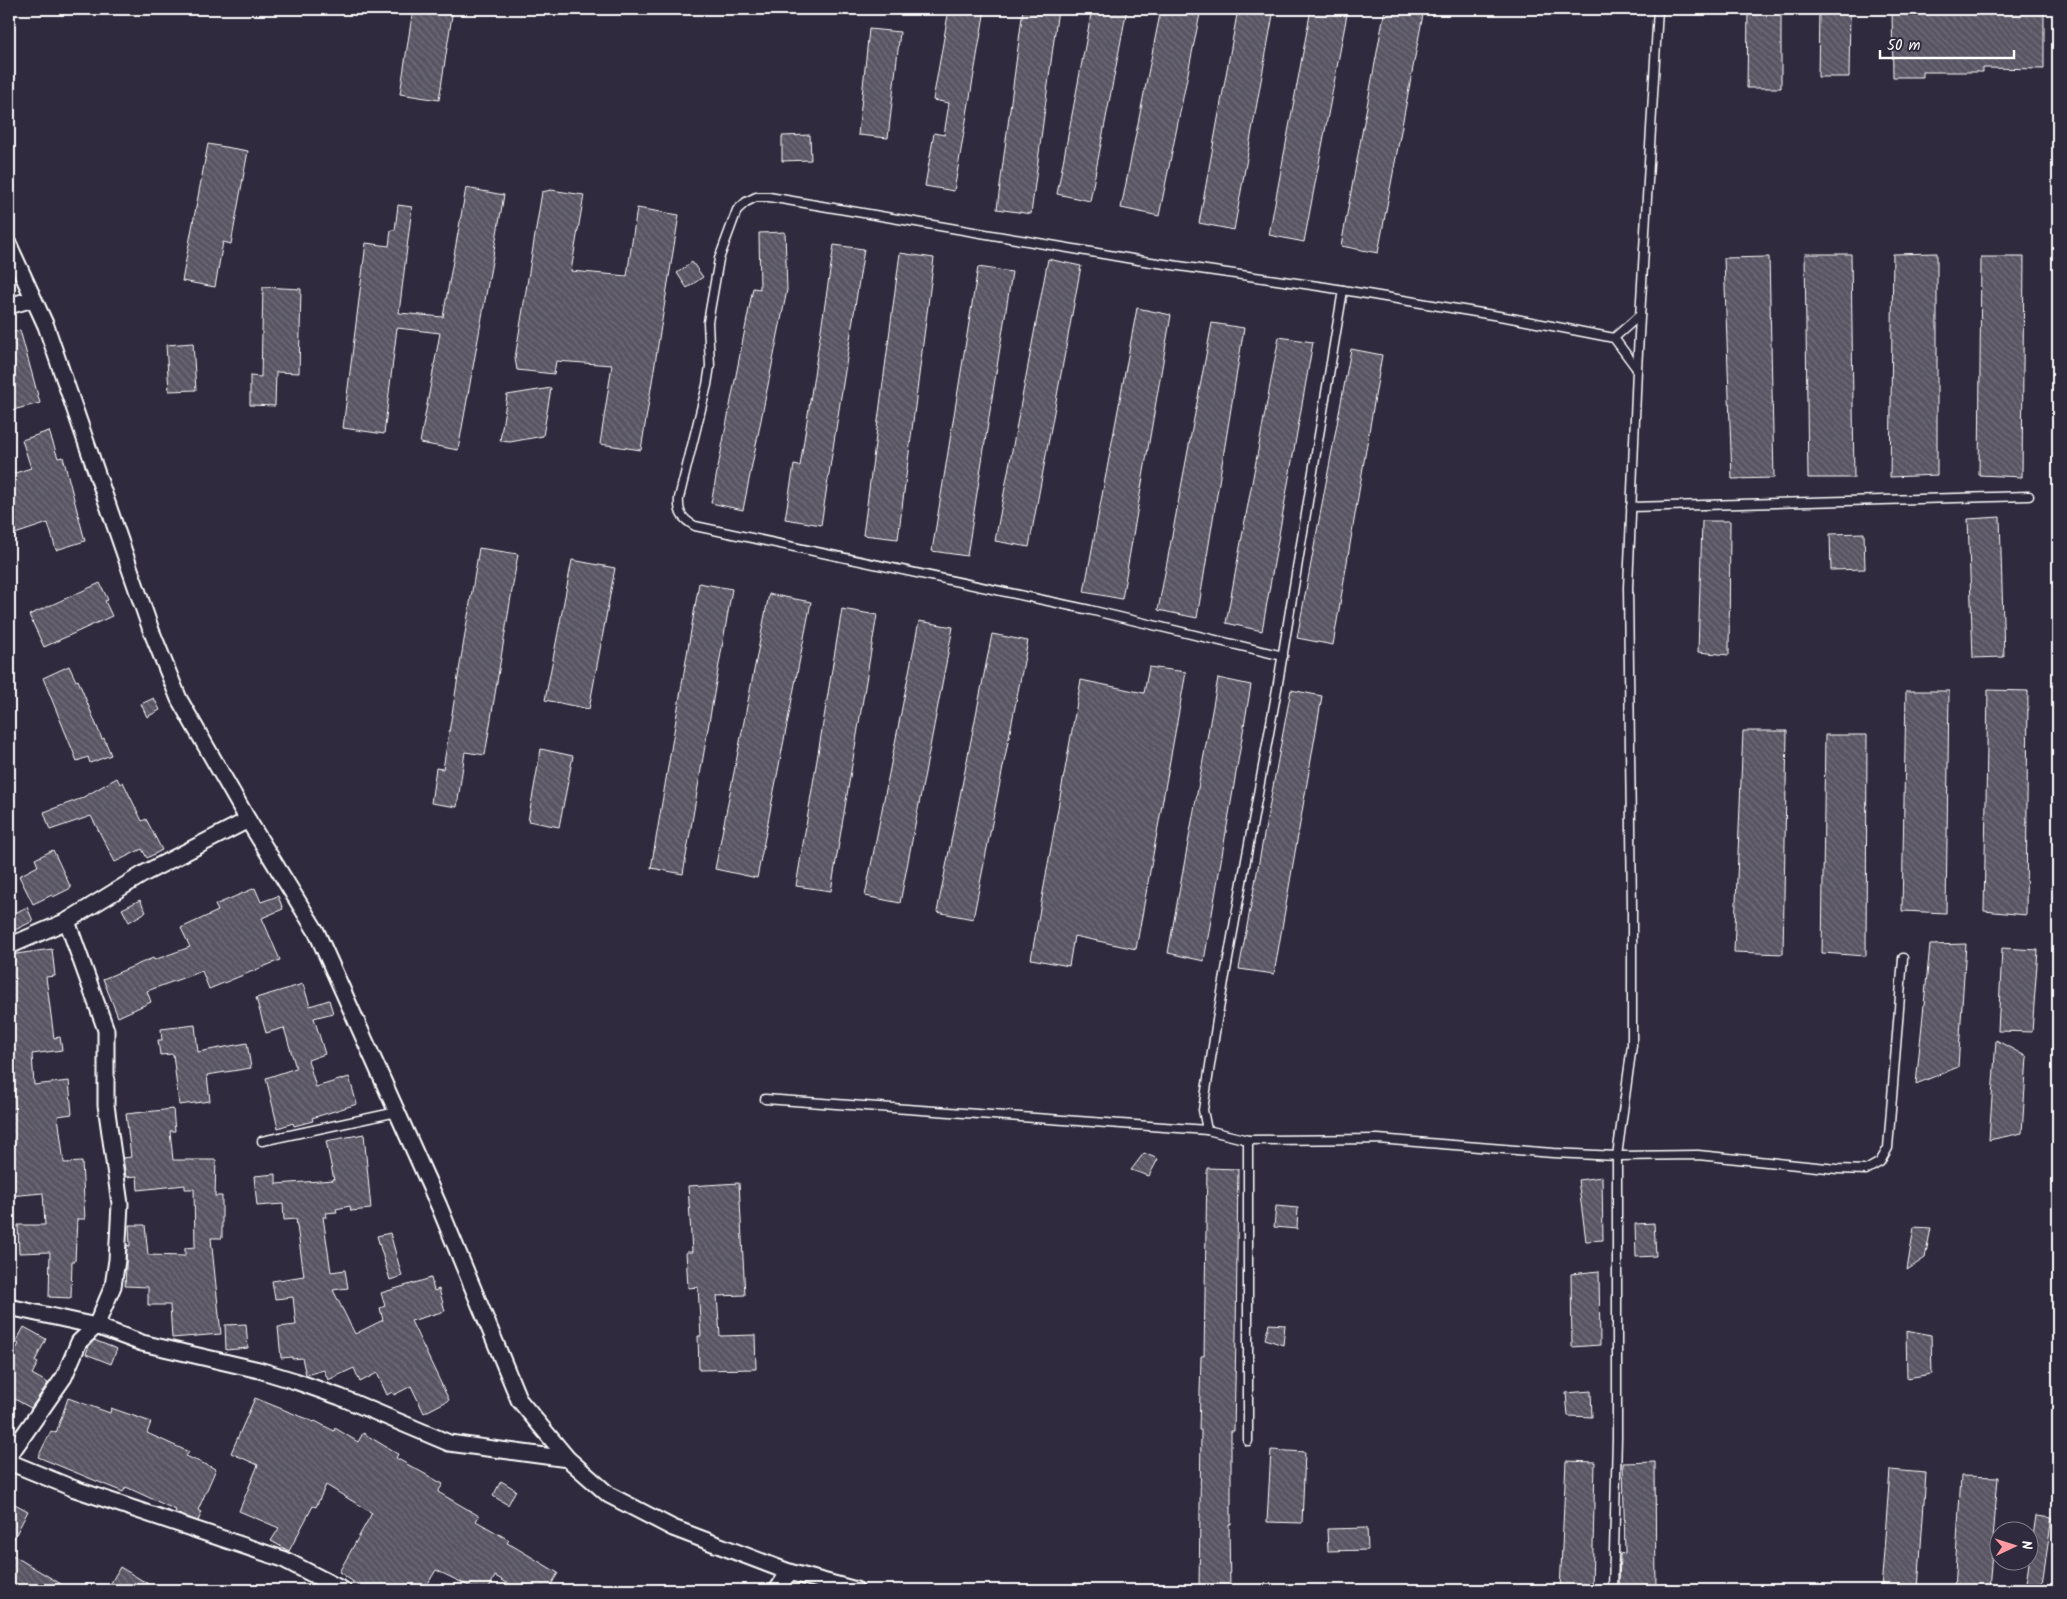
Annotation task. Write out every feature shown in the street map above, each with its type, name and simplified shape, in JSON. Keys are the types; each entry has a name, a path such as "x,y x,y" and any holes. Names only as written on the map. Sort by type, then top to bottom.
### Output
{"street":[{"path":"9,244 46,326 151,630 178,699 248,820 316,931 439,1206 519,1400 568,1459 609,1495 673,1528 789,1572 856,1590"},
{"path":"9,306 33,299"},
{"path":"9,946 67,921 145,873 248,820"},
{"path":"9,1456 64,1378 79,1342 96,1326 113,1286 120,1204 106,1105 106,1030 67,921"},
{"path":"9,1307 96,1326 142,1343 259,1370 295,1381 449,1443 568,1459"},
{"path":"9,1462 75,1489 283,1559 343,1590"},
{"path":"778,1590 789,1572"}],"lane":[{"path":"1613,1590 1617,1438 1617,1156 1632,1045 1628,588 1637,369 1658,9"},
{"path":"1282,656 1090,610 695,526 685,521 678,510 679,498 707,386 710,366 709,305 719,259 737,210 746,202 756,197 769,197 1144,261 1343,290 1511,318 1614,338 1637,369"},
{"path":"1207,1130 1204,1110 1217,1020 1282,656 1343,290"},
{"path":"1614,338 1640,315"},
{"path":"1631,507 2029,496"},
{"path":"765,1099 1207,1130 1248,1140 1378,1139 1553,1153 1617,1156 1698,1155 1837,1169 1866,1170 1880,1162 1888,1148 1904,958"},
{"path":"262,1141 397,1112"},
{"path":"1248,1140 1248,1441"}],"building":[{"path":"413,9 453,9 439,100 400,94"},
{"path":"949,9 985,9 954,191 925,186 934,133 944,135 949,103 933,100"},
{"path":"1023,9 1058,9 1031,214 997,209"},
{"path":"1092,9 1127,9 1090,201 1057,194"},
{"path":"1161,9 1201,9 1159,216 1121,208"},
{"path":"1238,9 1274,9 1234,230 1199,223"},
{"path":"1311,9 1348,9 1304,242 1269,235"},
{"path":"1385,9 1424,9 1378,253 1341,246"},
{"path":"1748,9 1781,9 1781,88 1747,88"},
{"path":"1819,9 1850,9 1849,77 1818,77"},
{"path":"1892,9 2044,9 2044,69 1983,68 1983,72 1923,72 1923,77 1893,77"},
{"path":"869,29 900,32 888,138 858,135"},
{"path":"810,135 811,160 782,161 782,136"},
{"path":"208,144 248,151 231,244 223,242 215,287 182,281"},
{"path":"466,188 504,195 458,450 420,443 440,333 397,328 384,434 343,428 366,243 389,246 391,230 395,230 398,205 412,207 399,313 443,317"},
{"path":"551,190 584,195 571,271 627,276 637,208 679,215 641,450 600,444 612,365 556,361 554,374 517,370 515,358 542,192"},
{"path":"785,232 787,290 743,510 711,503 753,288 760,289 759,233"},
{"path":"834,245 864,249 821,525 785,519 794,465 800,466"},
{"path":"900,253 934,258 898,539 863,535"},
{"path":"1937,253 1937,475 1890,477 1893,254"},
{"path":"1805,254 1851,254 1854,478 1808,478"},
{"path":"1769,257 1774,478 1732,479 1724,258"},
{"path":"1981,257 2024,257 2022,477 1979,475"},
{"path":"1048,259 1081,266 1029,547 995,541"},
{"path":"692,262 703,277 687,288 677,273"},
{"path":"978,267 1012,272 967,556 932,551"},
{"path":"263,287 301,289 299,373 276,372 275,406 250,405 250,376 261,377"},
{"path":"1137,308 1171,315 1122,599 1084,592"},
{"path":"1212,323 1244,328 1197,618 1158,610"},
{"path":"20,330 40,403 9,411 9,333"},
{"path":"1279,337 1313,342 1262,631 1226,623"},
{"path":"193,343 196,390 169,391 166,345"},
{"path":"1351,349 1382,355 1333,645 1297,638"},
{"path":"551,388 543,436 510,442 500,441 507,395"},
{"path":"49,431 58,458 63,457 85,541 56,550 48,523 12,535 9,526 9,475 31,468 22,440"},
{"path":"2000,517 2004,657 1973,658 1968,519"},
{"path":"1702,521 1730,521 1729,655 1698,652"},
{"path":"1864,533 1865,569 1831,570 1830,534"},
{"path":"479,548 518,554 485,755 465,752 457,807 431,803 436,768 443,769"},
{"path":"572,560 615,568 589,709 545,700"},
{"path":"100,583 108,600 105,601 112,616 44,647 29,615"},
{"path":"699,583 732,589 683,874 651,868"},
{"path":"769,594 811,602 757,878 715,869"},
{"path":"842,609 877,615 831,891 796,886"},
{"path":"919,621 953,627 900,903 865,896"},
{"path":"992,634 1028,641 973,919 937,912"},
{"path":"69,666 76,681 78,680 102,739 104,738 111,755 90,763 88,757 77,761 43,678"},
{"path":"1149,667 1186,672 1136,949 1074,936 1069,966 1031,959 1081,680 1144,693"},
{"path":"1218,678 1251,685 1204,961 1168,953"},
{"path":"1291,690 1322,696 1274,974 1239,969"},
{"path":"1988,690 2028,691 2026,915 1984,911"},
{"path":"1906,691 1949,691 1946,913 1902,911"},
{"path":"154,698 160,710 147,717 141,704"},
{"path":"1743,731 1787,731 1783,954 1734,952"},
{"path":"1825,735 1867,735 1866,956 1822,953"},
{"path":"541,749 573,756 559,827 528,821"},
{"path":"117,778 120,784 123,782 142,821 146,819 162,850 147,858 142,849 115,862 91,816 50,830 44,812 80,799"},
{"path":"53,850 71,888 33,904 19,876 38,866 35,859"},
{"path":"255,888 261,902 278,896 283,909 262,918 280,960 209,989 202,971 147,991 151,1002 118,1017 103,979 153,958 154,960 190,947 181,928 218,911 215,905"},
{"path":"140,900 146,912 129,922 122,909"},
{"path":"27,907 33,921 9,933 9,916"},
{"path":"1966,944 1958,1067 1916,1084 1930,945"},
{"path":"2002,948 2038,950 2032,1032 1998,1031"},
{"path":"52,949 55,976 46,977 54,1038 60,1037 62,1050 32,1054 34,1085 69,1081 72,1114 58,1116 64,1163 82,1162 85,1219 77,1219 75,1261 72,1261 71,1298 49,1297 50,1252 19,1253 18,1225 45,1225 43,1193 9,1196 9,1166 11,1166 9,1145 9,1012 12,1012 9,991 9,955"},
{"path":"303,984 310,1006 329,1000 333,1013 314,1018 325,1054 308,1060 316,1087 349,1077 357,1104 312,1118 313,1121 294,1126 293,1123 278,1128 266,1078 296,1068 284,1028 266,1033 256,998"},
{"path":"195,1025 198,1052 247,1043 251,1068 207,1075 210,1101 179,1105 173,1054 160,1055 158,1040 162,1040 161,1029"},
{"path":"1996,1040 2027,1057 2022,1133 1989,1140"},
{"path":"173,1109 175,1131 170,1131 173,1160 216,1160 215,1196 222,1196 222,1238 211,1238 221,1334 172,1338 170,1305 148,1305 148,1287 125,1286 127,1245 130,1246 129,1225 145,1225 148,1255 185,1256 185,1248 195,1247 194,1189 185,1189 185,1185 138,1190 137,1176 126,1177 123,1158 131,1157 126,1114"},
{"path":"364,1134 371,1209 351,1211 350,1206 336,1209 337,1212 326,1213 327,1217 323,1217 331,1272 345,1270 348,1288 333,1290 355,1334 383,1320 380,1308 385,1306 381,1293 431,1278 434,1291 439,1289 445,1311 411,1321 449,1400 424,1413 411,1386 394,1395 392,1392 387,1395 377,1373 360,1382 354,1368 328,1380 324,1370 306,1375 302,1358 281,1358 278,1327 296,1325 293,1297 275,1299 272,1281 304,1276 296,1219 284,1220 283,1204 257,1206 254,1176 276,1174 276,1184 334,1180 326,1141"},
{"path":"1144,1153 1158,1159 1149,1176 1131,1170"},
{"path":"1207,1168 1238,1169 1234,1431 1231,1431 1231,1524 1229,1524 1230,1590 1199,1590 1201,1430 1199,1430 1201,1356 1204,1356"},
{"path":"1602,1177 1603,1240 1586,1241 1578,1180"},
{"path":"739,1183 745,1295 717,1296 720,1336 755,1335 756,1369 699,1370 698,1336 701,1336 698,1287 688,1288 686,1252 692,1252 688,1186"},
{"path":"1276,1206 1298,1208 1297,1229 1274,1227"},
{"path":"1654,1223 1656,1256 1636,1257 1635,1224"},
{"path":"1914,1227 1931,1228 1925,1258 1907,1270"},
{"path":"390,1233 402,1276 390,1280 377,1236"},
{"path":"1599,1271 1600,1345 1572,1347 1571,1274"},
{"path":"246,1324 248,1348 226,1350 225,1325"},
{"path":"1269,1324 1285,1325 1283,1345 1265,1339"},
{"path":"24,1327 46,1339 35,1361 38,1363 32,1374 48,1383 31,1408 9,1396 9,1361 19,1344 16,1342"},
{"path":"1906,1330 1931,1335 1932,1374 1907,1378"},
{"path":"94,1340 117,1349 111,1364 86,1354"},
{"path":"1591,1391 1592,1417 1568,1416 1566,1393"},
{"path":"68,1398 110,1413 111,1408 151,1422 147,1433 189,1452 186,1456 216,1469 198,1510 202,1512 198,1521 175,1513 176,1510 126,1487 123,1492 38,1457 51,1431 56,1433"},
{"path":"255,1398 315,1421 334,1431 335,1428 358,1442 363,1433 398,1454 396,1458 443,1484 438,1492 479,1516 476,1521 509,1540 507,1543 558,1573 548,1590 520,1590 495,1576 488,1590 477,1590 436,1570 424,1590 365,1590 339,1572 372,1513 326,1485 316,1507 313,1506 289,1551 271,1541 279,1528 239,1511 258,1465 231,1453"},
{"path":"1271,1450 1305,1452 1302,1523 1267,1522"},
{"path":"1566,1461 1595,1462 1592,1590 1560,1590"},
{"path":"1655,1462 1656,1590 1619,1590 1620,1554 1625,1553 1623,1463"},
{"path":"1890,1470 1926,1473 1918,1590 1881,1590"},
{"path":"1961,1476 1998,1477 1994,1522 1990,1522 1989,1590 1954,1590"},
{"path":"501,1481 516,1490 508,1505 493,1496"},
{"path":"9,1501 28,1511 9,1548"},
{"path":"2036,1516 2052,1518 2041,1590 2025,1590 2028,1572 2040,1572 2040,1522 2035,1522"},
{"path":"1367,1528 1368,1550 1328,1551 1327,1529"},
{"path":"9,1553 71,1590 9,1590"},
{"path":"120,1567 158,1590 107,1590"}]}
